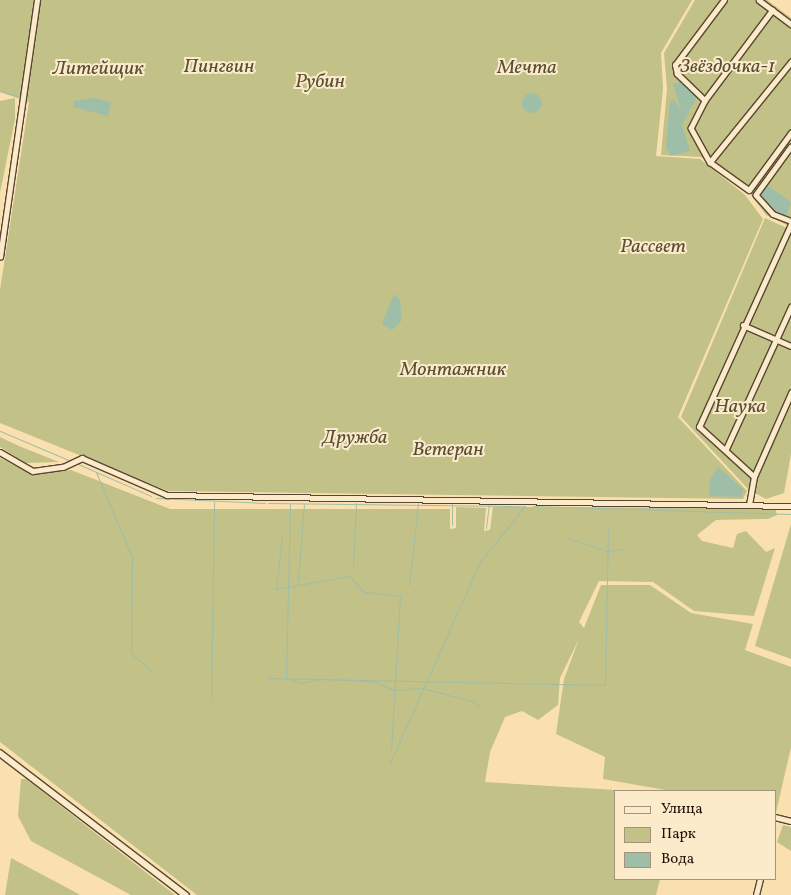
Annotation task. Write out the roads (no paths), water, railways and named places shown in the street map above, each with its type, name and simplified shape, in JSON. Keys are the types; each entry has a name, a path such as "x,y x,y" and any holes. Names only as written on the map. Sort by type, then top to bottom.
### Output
{"street":[{"path":"0,257 37,0"},
{"path":"705,101 677,74 675,65 724,0"},
{"path":"759,0 791,24"},
{"path":"773,10 705,101 691,128 710,162 749,190 791,133"},
{"path":"710,162 791,62"},
{"path":"754,477 726,449 699,427 743,325 791,223 773,214 756,195 791,146"},
{"path":"726,449 791,307"},
{"path":"743,325 791,346"},
{"path":"749,505 754,477 791,393"},
{"path":"0,452 33,472 63,467 82,458 167,495 791,506"},
{"path":"0,753 186,895"},
{"path":"776,818 791,821"},
{"path":"756,895 760,880"}],"water":[{"path":"681,81 697,96 682,125 690,151 671,156 666,148 670,102 674,99 682,113 673,84"},
{"path":"532,93 539,96 542,103 539,110 532,113 525,110 522,103 525,96"},
{"path":"94,98 111,102 108,116 73,107 74,101"},
{"path":"768,186 791,202 786,216 781,216 759,196"},
{"path":"394,294 400,300 402,320 392,330 382,324"},
{"path":"718,467 744,490 741,497 709,496 710,480"}],"waterway":[{"path":"0,91 17,96"},
{"path":"0,431 71,461"},
{"path":"78,464 151,496"},
{"path":"96,472 132,557 131,653 152,671"},
{"path":"156,498 265,503"},
{"path":"211,701 214,502"},
{"path":"268,503 525,506"},
{"path":"353,566 356,503"},
{"path":"409,586 418,503"},
{"path":"290,504 286,678 302,683 320,679 373,681 394,690 422,688 475,702 481,709"},
{"path":"298,580 304,504"},
{"path":"452,504 452,525"},
{"path":"486,528 489,505"},
{"path":"390,763 480,562 525,506"},
{"path":"533,506 791,514"},
{"path":"267,678 605,685 608,530"},
{"path":"282,536 276,589 349,576 364,592 400,596 391,750"},
{"path":"568,538 607,551 621,549"}],"park label":[{"name":"Пингвин","path":"219,67"},
{"name":"Звёздочка-1","path":"728,67"},
{"name":"Мечта","path":"527,68"},
{"name":"Литейщик","path":"98,69"},
{"name":"Рубин","path":"320,82"},
{"name":"Рассвет","path":"653,247"},
{"name":"Монтажник","path":"453,370"},
{"name":"Наука","path":"740,407"},
{"name":"Дружба","path":"355,438"},
{"name":"Ветеран","path":"448,450"}]}
